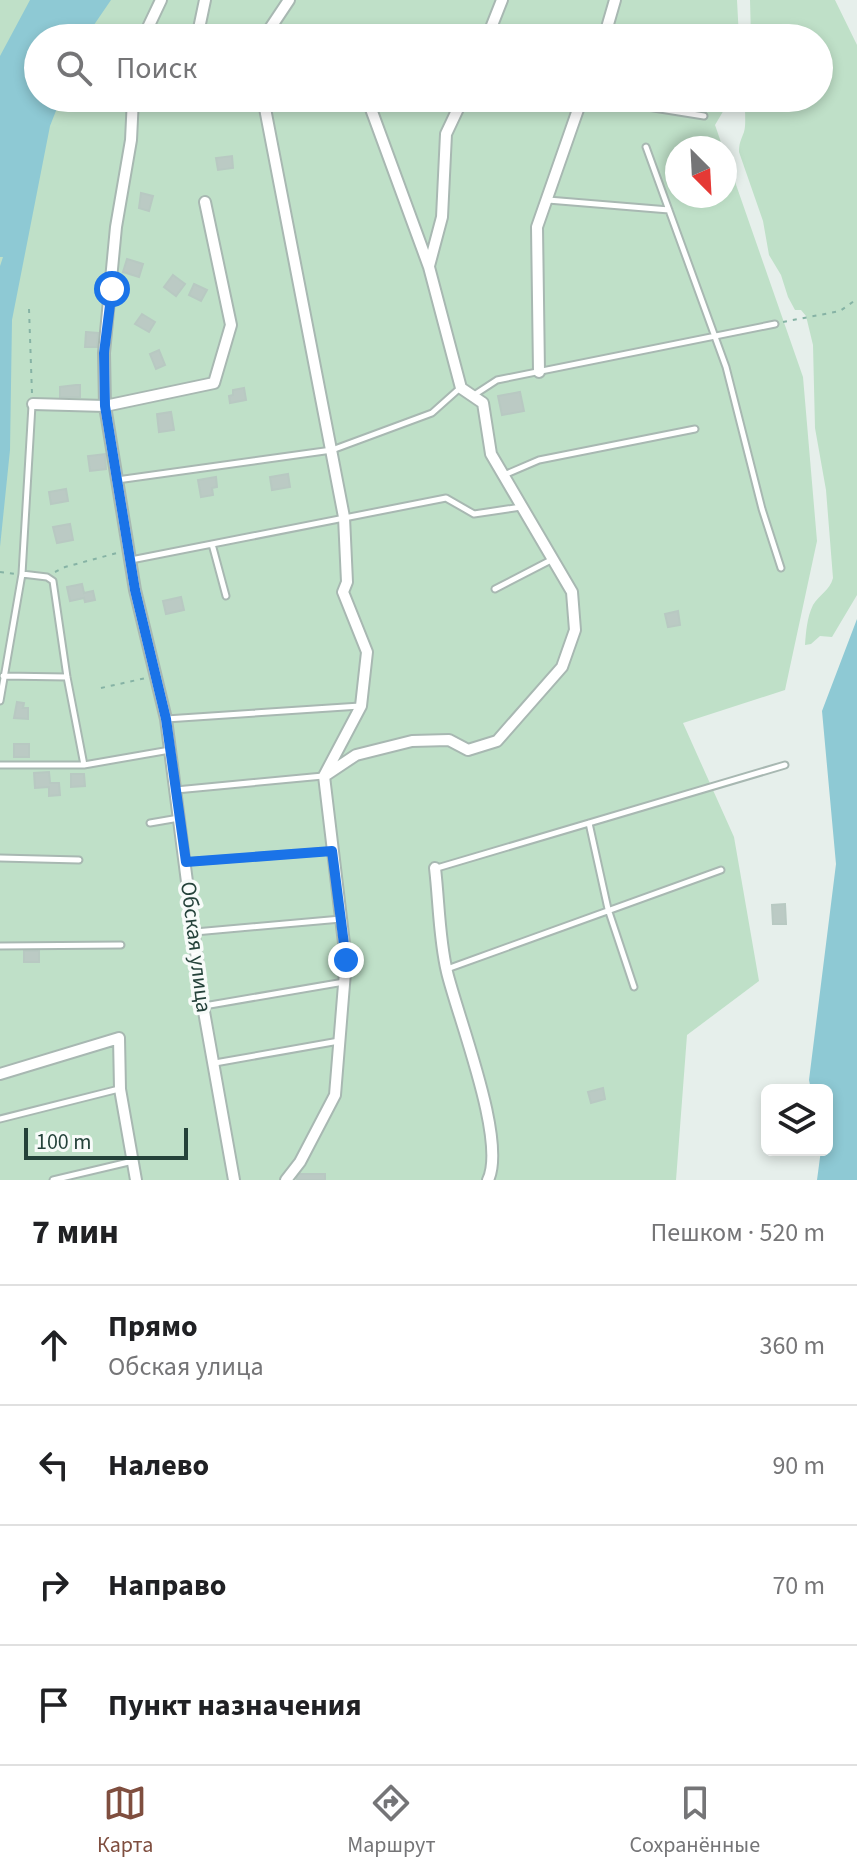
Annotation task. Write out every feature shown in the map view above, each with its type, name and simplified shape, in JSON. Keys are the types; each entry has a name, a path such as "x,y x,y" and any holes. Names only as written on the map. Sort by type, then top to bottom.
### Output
{"street":[{"path":"150,24 161,0"},
{"path":"200,24 205,0"},
{"path":"273,24 289,0"},
{"path":"493,24 502,0"},
{"path":"608,24 615,0"},
{"name":"Обская улица","path":"132,112 131,140 116,227 104,353 105,406 130,560 166,719 203,1006 234,1180"},
{"path":"266,112 344,517 347,582 343,592 367,652 361,706 324,776 346,960 335,1095 300,1162 286,1180"},
{"path":"324,776 356,755 412,741 449,740 468,750 497,741 562,667 575,630 572,592 491,454 483,403 461,388 429,267 372,112"},
{"path":"429,267 442,217 446,134 456,112"},
{"path":"539,372 537,227 577,112"},
{"path":"33,404 105,406 214,383 231,325 205,202"},
{"path":"435,868 446,969 489,1120 493,1169 488,1180"},
{"path":"0,1074 119,1038 120,1089 136,1180"}],"lane":[{"path":"679,112 704,116"},
{"path":"646,147 726,367 762,509 781,568"},
{"path":"547,200 669,210"},
{"path":"473,396 497,380 775,324"},
{"path":"117,480 332,450 432,413 461,388"},
{"path":"0,701 22,574 33,404"},
{"path":"503,475 539,460 695,429"},
{"path":"130,560 446,498 474,514 521,507"},
{"path":"212,544 226,596"},
{"path":"495,589 552,559"},
{"path":"22,574 47,577 53,581 84,765"},
{"path":"3,676 67,677"},
{"path":"166,719 361,706"},
{"path":"0,765 84,765 170,750"},
{"path":"435,868 785,765"},
{"path":"176,790 324,776"},
{"path":"150,823 180,818"},
{"path":"589,823 608,909 634,987"},
{"path":"186,862 332,851"},
{"path":"0,858 79,860"},
{"path":"446,969 721,870"},
{"path":"194,933 341,919"},
{"path":"0,946 121,945"},
{"path":"203,1006 344,982"},
{"path":"214,1063 339,1041"},
{"path":"0,1119 120,1089"},
{"path":"53,1180 133,1161"}],"path":[{"path":"775,324 840,311 857,299"},
{"path":"29,309 33,404"},
{"path":"47,577 65,567 103,555 122,552 130,560"},
{"path":"0,572 22,574"},
{"path":"101,688 155,676"}],"green space":[{"path":"0,0 737,0 738,24 24,24 24,112 723,112 715,125 719,136 665,136 665,208 737,208 737,187 803,377 817,541 785,690 683,723 734,837 759,981 687,1035 676,1180 0,1180"},
{"path":"750,0 835,0 857,45 857,595 832,637 820,636 805,645 811,610 833,578 826,490 815,428 813,345 806,316 801,310 795,310 769,255 763,221 739,152 745,112 833,112 833,24 751,24"}],"water":[{"path":"30,0 111,0 95,24 24,24 24,112 56,112 50,126 12,320 10,450 0,547 0,266 3,257 0,257 0,56"},
{"path":"857,619 857,1180 817,1180 820,1156 833,1156 833,1084 810,1084 809,1080 836,864 822,711"}],"building":[{"path":"232,156 233,168 218,170 216,158"},
{"path":"141,193 153,196 149,211 139,208"},
{"path":"127,259 143,264 139,277 123,272"},
{"path":"173,275 185,284 176,296 164,287"},
{"path":"194,284 207,290 201,301 189,295"},
{"path":"142,314 155,322 149,332 135,324"},
{"path":"86,332 98,333 97,347 85,347"},
{"path":"159,350 165,365 156,369 150,354"},
{"path":"80,385 80,397 60,397 60,387"},
{"path":"244,388 246,400 230,403 229,396 233,395 233,390"},
{"path":"520,392 524,411 502,415 498,396"},
{"path":"171,412 174,430 159,432 157,414"},
{"path":"105,454 106,469 90,471 88,456"},
{"path":"288,474 290,487 272,490 270,477"},
{"path":"216,477 217,487 212,488 213,495 201,497 198,480"},
{"path":"66,489 68,501 51,504 49,492"},
{"path":"70,524 73,540 57,543 53,527"},
{"path":"82,584 84,593 93,591 95,600 85,602 84,598 70,601 67,587"},
{"path":"181,597 184,610 166,614 163,601"},
{"path":"678,611 680,625 668,627 665,614"},
{"path":"17,702 24,703 23,708 28,708 28,719 14,718"},
{"path":"14,744 29,744 29,757 14,757"},
{"path":"49,772 50,783 59,783 60,795 49,796 49,787 35,788 34,773"},
{"path":"71,774 84,774 85,786 71,787"},
{"path":"785,904 786,924 773,924 772,905"},
{"path":"24,951 39,951 39,962 24,962"},
{"path":"603,1088 605,1099 591,1103 588,1092"},
{"path":"297,1174 325,1174 325,1180 297,1180"}],"route":[{"path":"112,289 104,353 105,406 135,590 166,719 186,862 332,851 346,960"}]}
